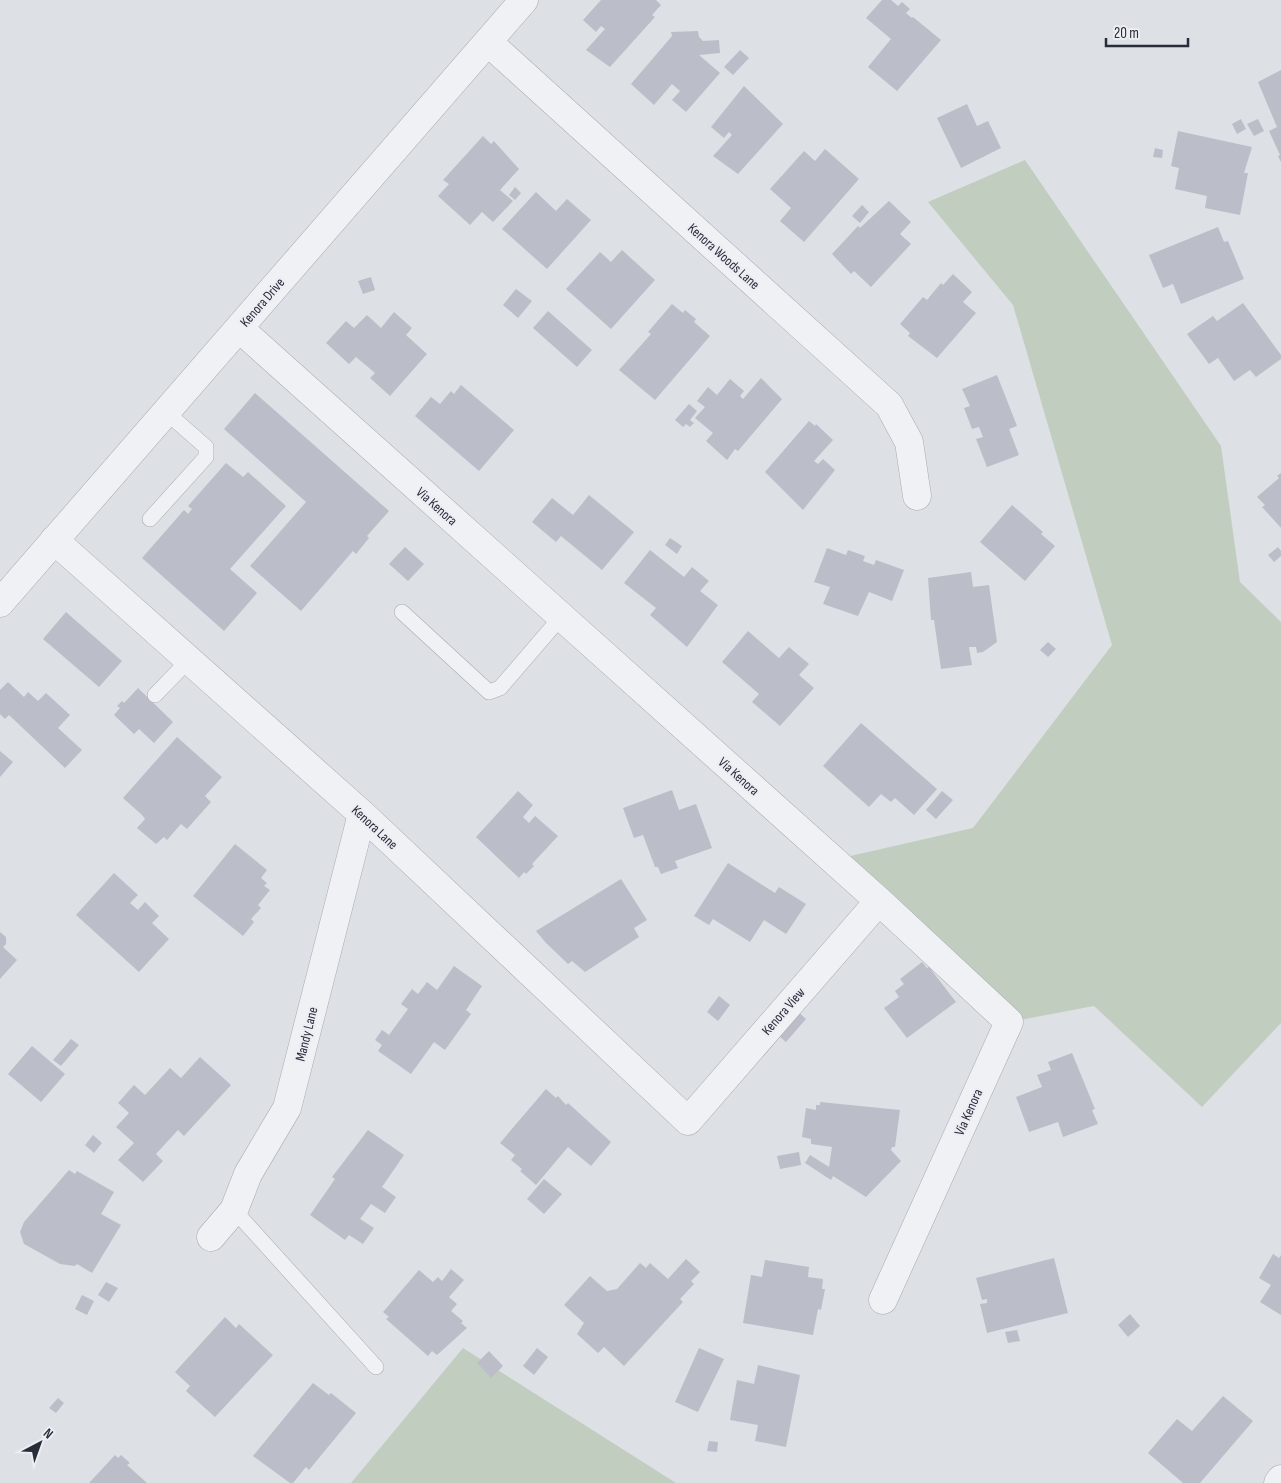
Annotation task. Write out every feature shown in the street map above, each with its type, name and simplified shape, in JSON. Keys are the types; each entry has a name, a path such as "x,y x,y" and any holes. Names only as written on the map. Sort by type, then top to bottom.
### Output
{"street":[{"name":"Kenora Drive","path":"0,603 524,0"},
{"name":"Kenora Woods Lane","path":"488,42 889,405 909,442 917,496"},
{"name":"Via Kenora","path":"238,328 878,901 1009,1022 883,1300"},
{"name":"Kenora Lane","path":"54,540 362,814 688,1121"},
{"name":"Mandy Lane","path":"211,1237 234,1210 248,1174 287,1108 362,814"},
{"name":"Kenora View","path":"688,1121 878,901"},
{"path":"1278,1483 1281,1480"}],"lane":[{"path":"150,520 206,457 206,447 166,412"},
{"path":"402,612 488,692 500,688 561,617"},
{"path":"155,695 188,660"},
{"path":"234,1210 376,1367"}],"green space":[{"path":"1025,160 1221,446 1240,582 1281,622 1281,1023 1202,1107 1094,1006 1009,1022 833,860 973,828 1112,645 1013,305 928,202"},
{"path":"463,1348 676,1483 351,1483"}],"building":[{"path":"601,0 656,0 661,5 652,15 655,17 610,67 586,50 605,29 601,26 596,32 583,20"},
{"path":"882,0 891,0 898,6 902,2 910,9 906,13 941,40 897,91 868,67 891,39 866,18"},
{"path":"698,31 699,37 703,41 719,40 720,53 699,55 720,73 686,112 672,100 680,91 672,84 654,105 631,84 672,36 671,32"},
{"path":"740,50 749,58 733,75 724,67"},
{"path":"1281,70 1281,162 1278,156 1280,155 1269,131 1277,127 1258,82"},
{"path":"744,86 783,124 738,174 713,156 732,135 729,132 724,138 711,127"},
{"path":"967,104 977,126 988,121 1001,148 961,168 937,118"},
{"path":"1241,119 1246,129 1237,134 1232,124"},
{"path":"1258,119 1264,131 1254,136 1247,124"},
{"path":"1178,131 1252,147 1244,173 1248,173 1240,215 1205,208 1207,196 1175,189 1179,168 1171,166"},
{"path":"483,136 491,144 494,141 519,169 500,190 513,201 493,222 482,212 470,225 438,196 449,184 443,180"},
{"path":"1155,148 1163,150 1162,158 1153,157"},
{"path":"825,149 859,179 804,242 780,221 791,208 770,189 804,151 815,161"},
{"path":"515,187 521,193 515,200 509,195"},
{"path":"536,192 556,211 567,199 591,220 547,269 502,229"},
{"path":"889,201 911,222 900,234 911,244 871,287 854,271 851,274 832,254 858,226 860,228"},
{"path":"862,205 869,212 860,223 852,216"},
{"path":"1218,227 1224,242 1228,241 1244,279 1181,304 1173,284 1163,288 1149,255"},
{"path":"622,250 655,280 611,329 566,289 600,252 611,262"},
{"path":"953,274 972,292 963,302 976,313 937,358 908,336 910,333 900,324 923,297 927,300 941,283 943,285"},
{"path":"371,277 375,290 363,294 358,281"},
{"path":"516,289 532,301 518,318 503,305"},
{"path":"1243,303 1281,355 1281,359 1256,377 1250,370 1234,381 1218,358 1209,364 1187,334 1213,316 1217,321"},
{"path":"672,304 683,313 685,310 696,319 694,322 710,336 655,400 619,370 651,334 648,332"},
{"path":"548,311 592,350 577,367 533,328"},
{"path":"394,312 412,328 406,335 427,354 390,396 370,378 375,373 356,357 349,364 326,343 346,321 354,328 367,315 381,328"},
{"path":"997,375 1017,426 1009,429 1019,455 987,467 976,439 983,437 979,427 972,429 964,408 970,406 962,389"},
{"path":"761,378 782,399 738,451 735,449 727,460 706,441 713,433 695,418 705,407 697,401 708,387 717,395 730,379 744,391 740,396 743,399"},
{"path":"461,385 514,430 479,471 415,416 431,397 440,404 451,391 454,394"},
{"path":"255,393 389,511 367,536 369,538 356,554 353,551 301,611 250,566 306,502 224,429"},
{"path":"689,404 697,411 690,420 694,423 690,427 686,424 683,427 675,420"},
{"path":"809,421 815,426 816,424 833,440 814,461 818,464 823,459 835,470 803,510 765,472"},
{"path":"226,463 243,477 248,472 286,506 230,569 257,593 224,631 142,558 184,510 188,514 192,509 188,506"},
{"path":"1281,473 1281,528 1262,507 1265,505 1257,497 1279,478 1277,476"},
{"path":"589,495 634,532 602,570 561,536 556,542 532,522 552,498 573,515"},
{"path":"1012,505 1043,532 1041,534 1055,546 1025,581 980,542"},
{"path":"670,538 682,546 677,554 665,545"},
{"path":"405,547 424,564 408,581 389,564"},
{"path":"1278,547 1281,551 1281,556 1274,562 1268,555"},
{"path":"827,548 846,555 848,550 865,556 863,561 874,565 876,560 904,570 892,601 869,592 858,616 823,604 830,587 814,582"},
{"path":"650,550 684,577 692,567 709,581 700,591 718,605 687,647 650,615 656,608 624,583"},
{"path":"971,572 973,587 989,585 997,642 983,652 977,653 976,647 969,647 972,665 941,669 934,620 931,620 928,578"},
{"path":"66,612 122,661 99,687 43,639"},
{"path":"748,631 779,658 789,647 809,664 799,675 814,688 780,726 752,702 759,694 722,662"},
{"path":"1048,642 1056,649 1048,657 1040,650"},
{"path":"8,682 24,697 28,692 38,701 46,693 70,715 58,728 82,750 65,768 9,715 5,719 0,714 0,690"},
{"path":"138,688 173,722 154,743 139,729 134,734 114,715 120,708 117,706 122,701 124,703"},
{"path":"861,723 937,789 914,815 895,798 891,802 881,794 869,807 823,766"},
{"path":"177,737 222,777 205,796 211,802 187,829 181,824 167,840 164,837 156,844 137,828 145,819 123,798"},
{"path":"0,751 13,762 0,777"},
{"path":"672,790 679,810 696,804 712,848 675,861 678,868 661,874 658,867 655,867 643,835 634,838 623,808"},
{"path":"518,791 533,805 523,817 529,823 535,816 558,836 532,864 534,866 526,874 524,872 519,878 476,837"},
{"path":"942,791 953,800 936,819 926,810"},
{"path":"235,844 267,870 261,878 267,883 264,886 270,890 258,905 261,908 251,919 254,922 243,936 193,896"},
{"path":"728,863 775,893 779,887 806,904 786,934 764,920 750,942 713,919 709,925 694,916"},
{"path":"114,873 138,895 130,903 138,910 145,902 159,916 152,923 169,939 139,972 76,915"},
{"path":"621,879 647,920 634,928 639,937 585,972 572,961 568,964 536,931"},
{"path":"0,932 6,937 6,944 3,947 17,960 0,979"},
{"path":"922,962 927,968 929,967 956,1002 907,1038 884,1008 899,997 895,991 904,984 900,979"},
{"path":"454,966 482,986 466,1010 471,1014 445,1050 434,1042 411,1074 378,1051 382,1045 375,1040 382,1030 389,1035 408,1009 401,1004 412,989 418,994 427,982 437,990"},
{"path":"719,996 730,1005 718,1021 707,1012"},
{"path":"793,1007 806,1019 786,1042 773,1031"},
{"path":"71,1039 79,1045 61,1066 53,1060"},
{"path":"32,1046 65,1074 41,1102 8,1074"},
{"path":"1072,1053 1095,1109 1092,1110 1098,1124 1063,1137 1058,1122 1029,1132 1016,1097 1042,1087 1037,1075 1051,1070 1048,1062"},
{"path":"200,1057 231,1085 184,1136 178,1130 156,1154 163,1161 143,1182 118,1160 134,1143 116,1127 129,1113 118,1103 134,1085 145,1095 170,1068 181,1078"},
{"path":"546,1089 556,1098 558,1096 566,1105 568,1103 611,1142 591,1166 568,1147 536,1185 511,1160 515,1155 500,1143"},
{"path":"820,1102 900,1110 895,1147 892,1147 891,1150 901,1161 866,1197 833,1176 831,1180 805,1163 810,1155 829,1167 832,1147 811,1144 811,1139 802,1137 806,1108 816,1110 816,1105 820,1105"},
{"path":"368,1130 404,1155 382,1187 396,1197 385,1213 371,1204 360,1219 374,1228 363,1244 349,1235 345,1240 310,1215 335,1179 332,1177"},
{"path":"93,1135 102,1143 94,1153 85,1145"},
{"path":"799,1152 801,1165 780,1169 777,1156"},
{"path":"69,1170 75,1174 77,1171 114,1192 101,1214 121,1225 92,1273 77,1264 75,1266 60,1264 24,1244 20,1232 24,1222"},
{"path":"544,1179 562,1194 544,1214 527,1199"},
{"path":"1273,1254 1279,1258 1281,1255 1281,1315 1260,1302 1271,1285 1259,1278"},
{"path":"1054,1258 1068,1313 987,1333 980,1304 987,1303 987,1299 982,1300 976,1278"},
{"path":"686,1259 700,1272 691,1281 694,1284 680,1299 683,1302 624,1366 604,1347 598,1353 577,1334 584,1323 564,1305 590,1276 607,1291 617,1289 640,1263 646,1268 650,1263 668,1279"},
{"path":"765,1260 809,1267 808,1277 823,1279 822,1289 825,1289 821,1310 818,1309 813,1335 743,1323 751,1275 762,1277"},
{"path":"451,1269 464,1280 449,1297 457,1304 451,1311 463,1321 461,1323 467,1328 437,1355 432,1351 428,1356 386,1319 389,1317 383,1312 419,1270 433,1282 438,1277 442,1281"},
{"path":"106,1282 118,1288 109,1302 98,1295"},
{"path":"82,1295 94,1301 87,1315 75,1309"},
{"path":"1130,1314 1140,1326 1128,1337 1118,1325"},
{"path":"225,1317 236,1328 239,1324 273,1355 215,1417 186,1391 190,1386 175,1372"},
{"path":"1017,1330 1020,1341 1008,1343 1005,1332"},
{"path":"537,1348 548,1357 534,1375 523,1366"},
{"path":"699,1348 724,1359 698,1412 675,1402"},
{"path":"489,1351 503,1366 491,1378 477,1363"},
{"path":"758,1365 800,1375 786,1447 755,1441 758,1425 730,1420 737,1380 754,1384"},
{"path":"313,1383 329,1395 331,1393 356,1413 309,1470 306,1467 293,1483 290,1483 253,1456"},
{"path":"1223,1396 1253,1421 1200,1483 1183,1483 1148,1453 1177,1419 1192,1431"},
{"path":"58,1398 64,1403 56,1413 49,1408"},
{"path":"709,1441 718,1442 717,1452 707,1451"},
{"path":"115,1455 118,1458 121,1455 130,1463 127,1465 147,1483 89,1483"}]}
